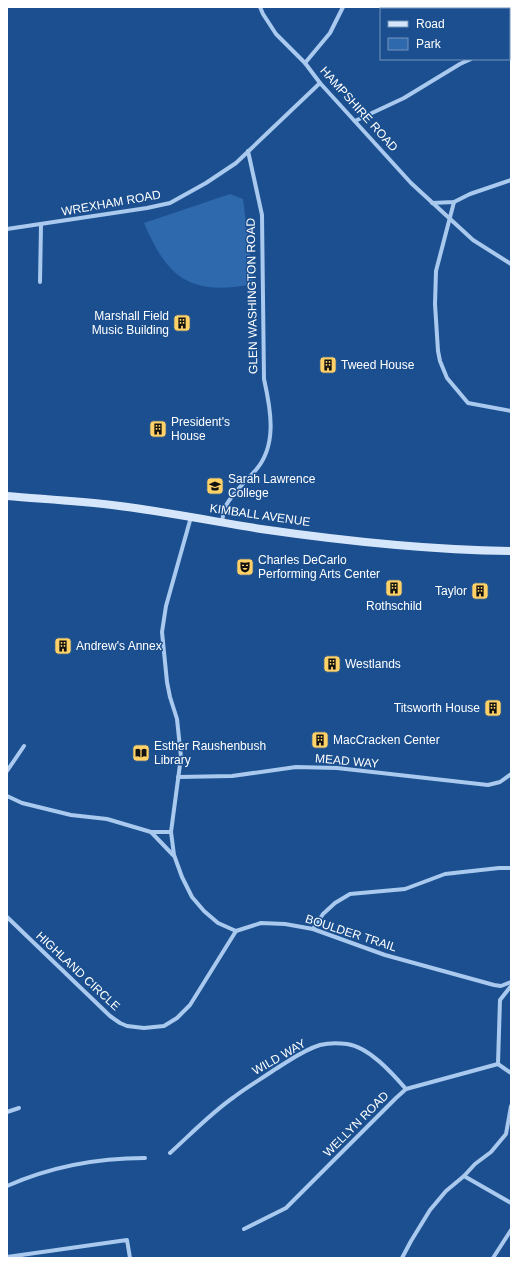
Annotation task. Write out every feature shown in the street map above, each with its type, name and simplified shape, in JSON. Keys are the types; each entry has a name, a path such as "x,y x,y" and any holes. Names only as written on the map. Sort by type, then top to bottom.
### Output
{"street":[{"name":"HAMPSHIRE ROAD","path":"260,7 276,34 305,63 320,83 411,183 473,240 511,264"},
{"path":"305,63 330,33 343,7"},
{"path":"355,121 404,98 469,60"},
{"name":"WREXHAM ROAD","path":"7,229 41,225 170,203 236,162 320,83"},
{"name":"GLEN WASHINGTON ROAD","path":"222,522 224,509 235,492 254,472 266,456 271,422 264,379 262,215 248,151"},
{"path":"432,203 454,202 470,194 511,180"},
{"path":"454,202 436,271 435,304 440,361 447,378 468,403 511,411"},
{"path":"40,282 41,225"},
{"name":"KIMBALL AVENUE","path":"7,496 112,505 375,544 511,551"},
{"path":"191,517 166,606 162,632 167,682 177,720 181,756 171,832 174,855 182,878 192,897 204,911 218,923 236,931"},
{"path":"7,771 24,746"},
{"name":"MEAD WAY","path":"178,778 232,776 296,767 337,768 488,785 500,782 511,774"},
{"path":"7,796 22,803 71,815 107,819 151,832 171,832"},
{"path":"151,832 174,855"},
{"path":"313,929 327,910 350,894 405,889 444,874 511,868"},
{"name":"HIGHLAND CIRCLE","path":"7,917 110,1016 127,1026 144,1028 164,1026 184,1013 203,986 236,931"},
{"name":"BOULDER TRAIL","path":"236,931 261,923 285,924 313,929 385,955 494,985 501,986 511,982"},
{"path":"511,986 500,1000 498,1064 511,1073"},
{"name":"WILD WAY","path":"170,1153 233,1097 298,1055 320,1045 334,1043 348,1044 362,1049 391,1073 406,1089"},
{"name":"WELLYN ROAD","path":"244,1229 286,1208 406,1089 498,1064"},
{"path":"402,1258 430,1210 446,1191 464,1176 475,1164 491,1152 506,1134 511,1106"},
{"path":"7,1112 19,1108"},
{"path":"7,1186 44,1172 79,1164 120,1158 144,1158"},
{"path":"464,1176 511,1203"},
{"path":"493,1258 511,1230"},
{"path":"7,1257 127,1240 130,1258"}],"green space":[{"path":"230,194 243,199 254,284 214,288 198,285 173,271 153,242 144,223"}],"place":[{"name":"Marshall Field Music Building","path":"182,323"},
{"name":"Tweed House","path":"328,365"},
{"name":"President's House","path":"158,429"},
{"name":"Sarah Lawrence College","path":"215,486"},
{"name":"Charles DeCarlo Performing Arts Center","path":"245,567"},
{"name":"Rothschild","path":"394,588"},
{"name":"Taylor","path":"480,591"},
{"name":"Andrew's Annex","path":"63,646"},
{"name":"Westlands","path":"332,664"},
{"name":"Titsworth House","path":"493,708"},
{"name":"MacCracken Center","path":"320,740"},
{"name":"Esther Raushenbush Library","path":"141,753"}]}
